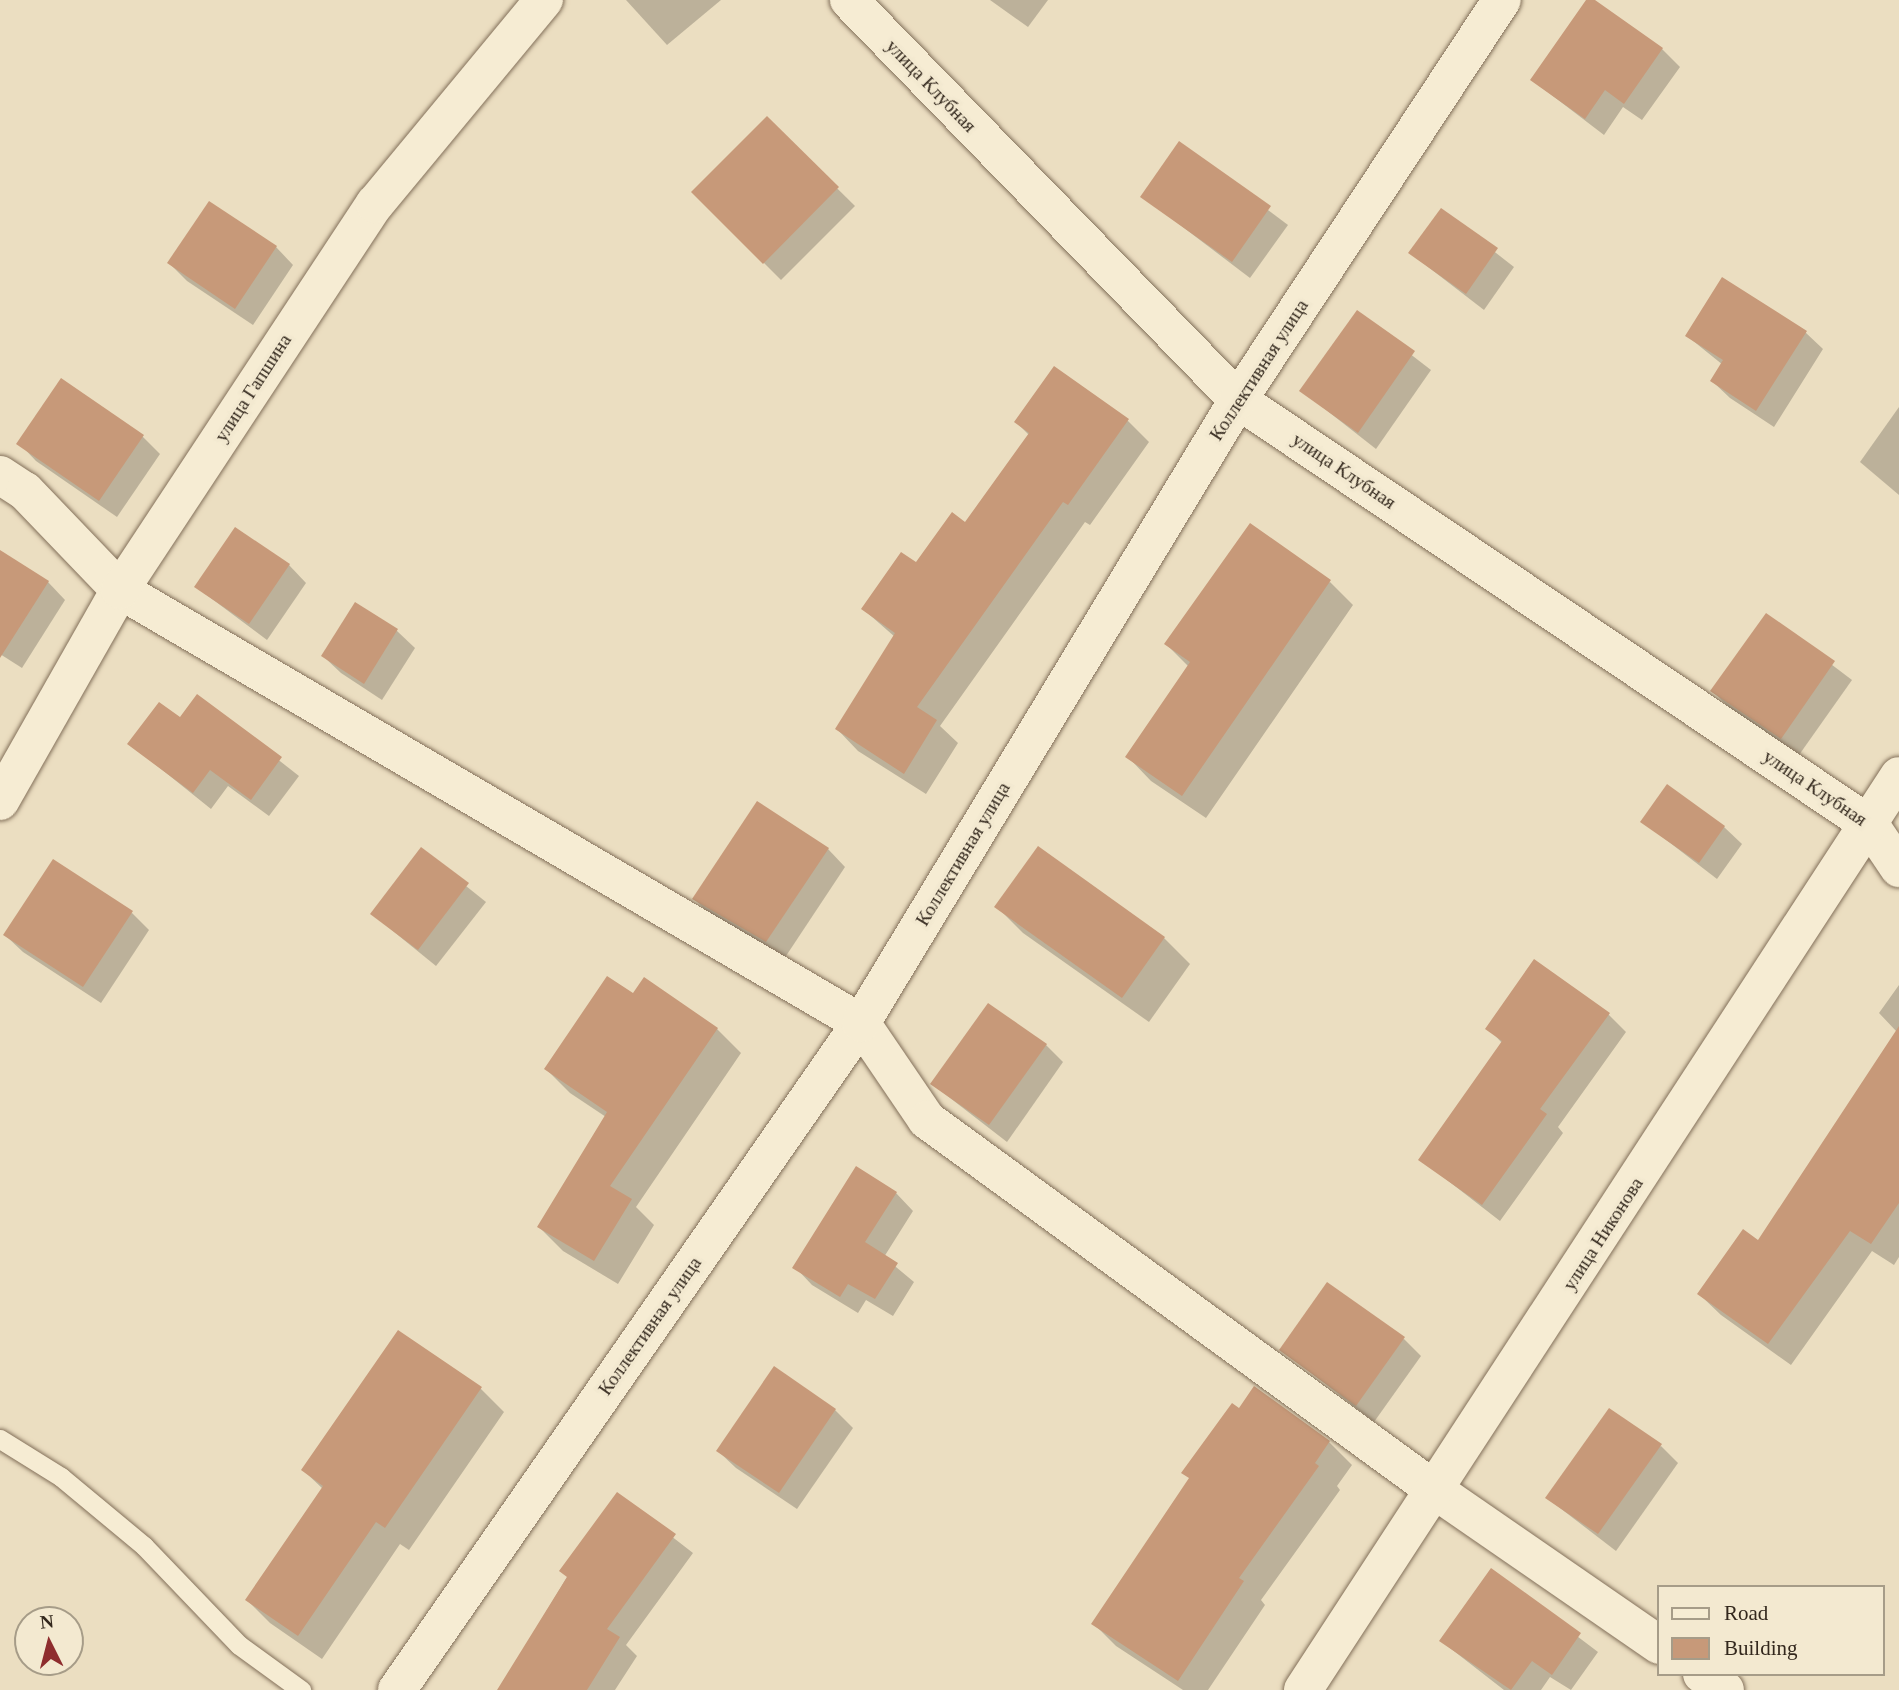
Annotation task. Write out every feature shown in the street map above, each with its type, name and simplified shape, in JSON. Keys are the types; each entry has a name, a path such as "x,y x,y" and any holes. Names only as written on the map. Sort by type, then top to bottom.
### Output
{"street":[{"name":"улица Гапшина","path":"0,802 120,590 375,204 544,0"},
{"name":"улица Клубная","path":"849,0 1238,400 1870,825 1899,868"},
{"name":"Коллективная улица","path":"397,1690 861,1023 1238,400 1502,0"},
{"path":"0,475 25,491 120,590 861,1023 928,1120 1436,1491 1658,1644"},
{"name":"улица Никонова","path":"1303,1690 1436,1491 1870,825 1899,776"},
{"path":"1705,1676 1725,1690"}],"lane":[{"path":"0,1439 61,1477 144,1546 239,1645 302,1690"}],"building":[{"path":"1586,0 1595,0 1663,48 1624,104 1605,90 1585,119 1530,80"},
{"path":"767,116 839,187 763,264 691,192"},
{"path":"1179,141 1271,206 1232,262 1140,197"},
{"path":"209,201 277,246 235,309 167,263"},
{"path":"1441,208 1498,248 1466,294 1408,253"},
{"path":"1722,277 1807,331 1756,411 1710,381 1723,360 1685,336"},
{"path":"1357,310 1415,351 1358,433 1299,391"},
{"path":"1054,366 1129,419 1068,505 1063,502 917,707 937,720 904,774 835,729 895,633 861,609 901,552 916,562 952,512 965,522 1029,433 1014,422"},
{"path":"61,378 144,435 99,501 16,444"},
{"path":"1250,523 1331,580 1182,796 1125,757 1190,662 1164,644"},
{"path":"235,527 290,564 249,624 194,587"},
{"path":"0,550 49,581 0,658"},
{"path":"355,602 398,629 364,684 321,656"},
{"path":"1766,613 1835,661 1781,739 1710,691"},
{"path":"197,694 282,757 251,800 210,770 193,793 127,744 159,702 180,717"},
{"path":"1667,784 1725,826 1699,863 1640,822"},
{"path":"757,801 829,848 766,942 692,899"},
{"path":"1038,846 1165,937 1122,998 994,907"},
{"path":"421,847 469,883 418,950 370,914"},
{"path":"53,859 133,911 83,987 3,935"},
{"path":"1534,959 1610,1013 1540,1109 1547,1114 1482,1205 1418,1160 1502,1041 1485,1029"},
{"path":"607,976 633,993 644,977 718,1028 610,1186 632,1199 594,1261 537,1227 607,1112 544,1069"},
{"path":"988,1003 1047,1044 989,1125 930,1084"},
{"path":"1899,1026 1899,1203 1871,1244 1850,1231 1768,1344 1697,1294 1743,1229 1758,1240"},
{"path":"856,1166 897,1192 865,1242 898,1263 875,1299 848,1284 840,1297 792,1268"},
{"path":"1327,1282 1405,1337 1356,1406 1279,1350"},
{"path":"398,1330 482,1387 385,1528 376,1522 298,1636 245,1600 323,1486 301,1470"},
{"path":"774,1366 836,1409 779,1493 716,1451"},
{"path":"1254,1386 1330,1441 1315,1463 1319,1466 1239,1578 1244,1581 1178,1681 1091,1624 1189,1478 1181,1473 1232,1403 1239,1408"},
{"path":"1609,1408 1662,1444 1598,1534 1545,1498"},
{"path":"617,1492 676,1534 607,1629 620,1637 587,1690 497,1690 567,1577 559,1571"},
{"path":"1491,1568 1581,1633 1552,1675 1532,1661 1511,1690 1439,1641"}]}
